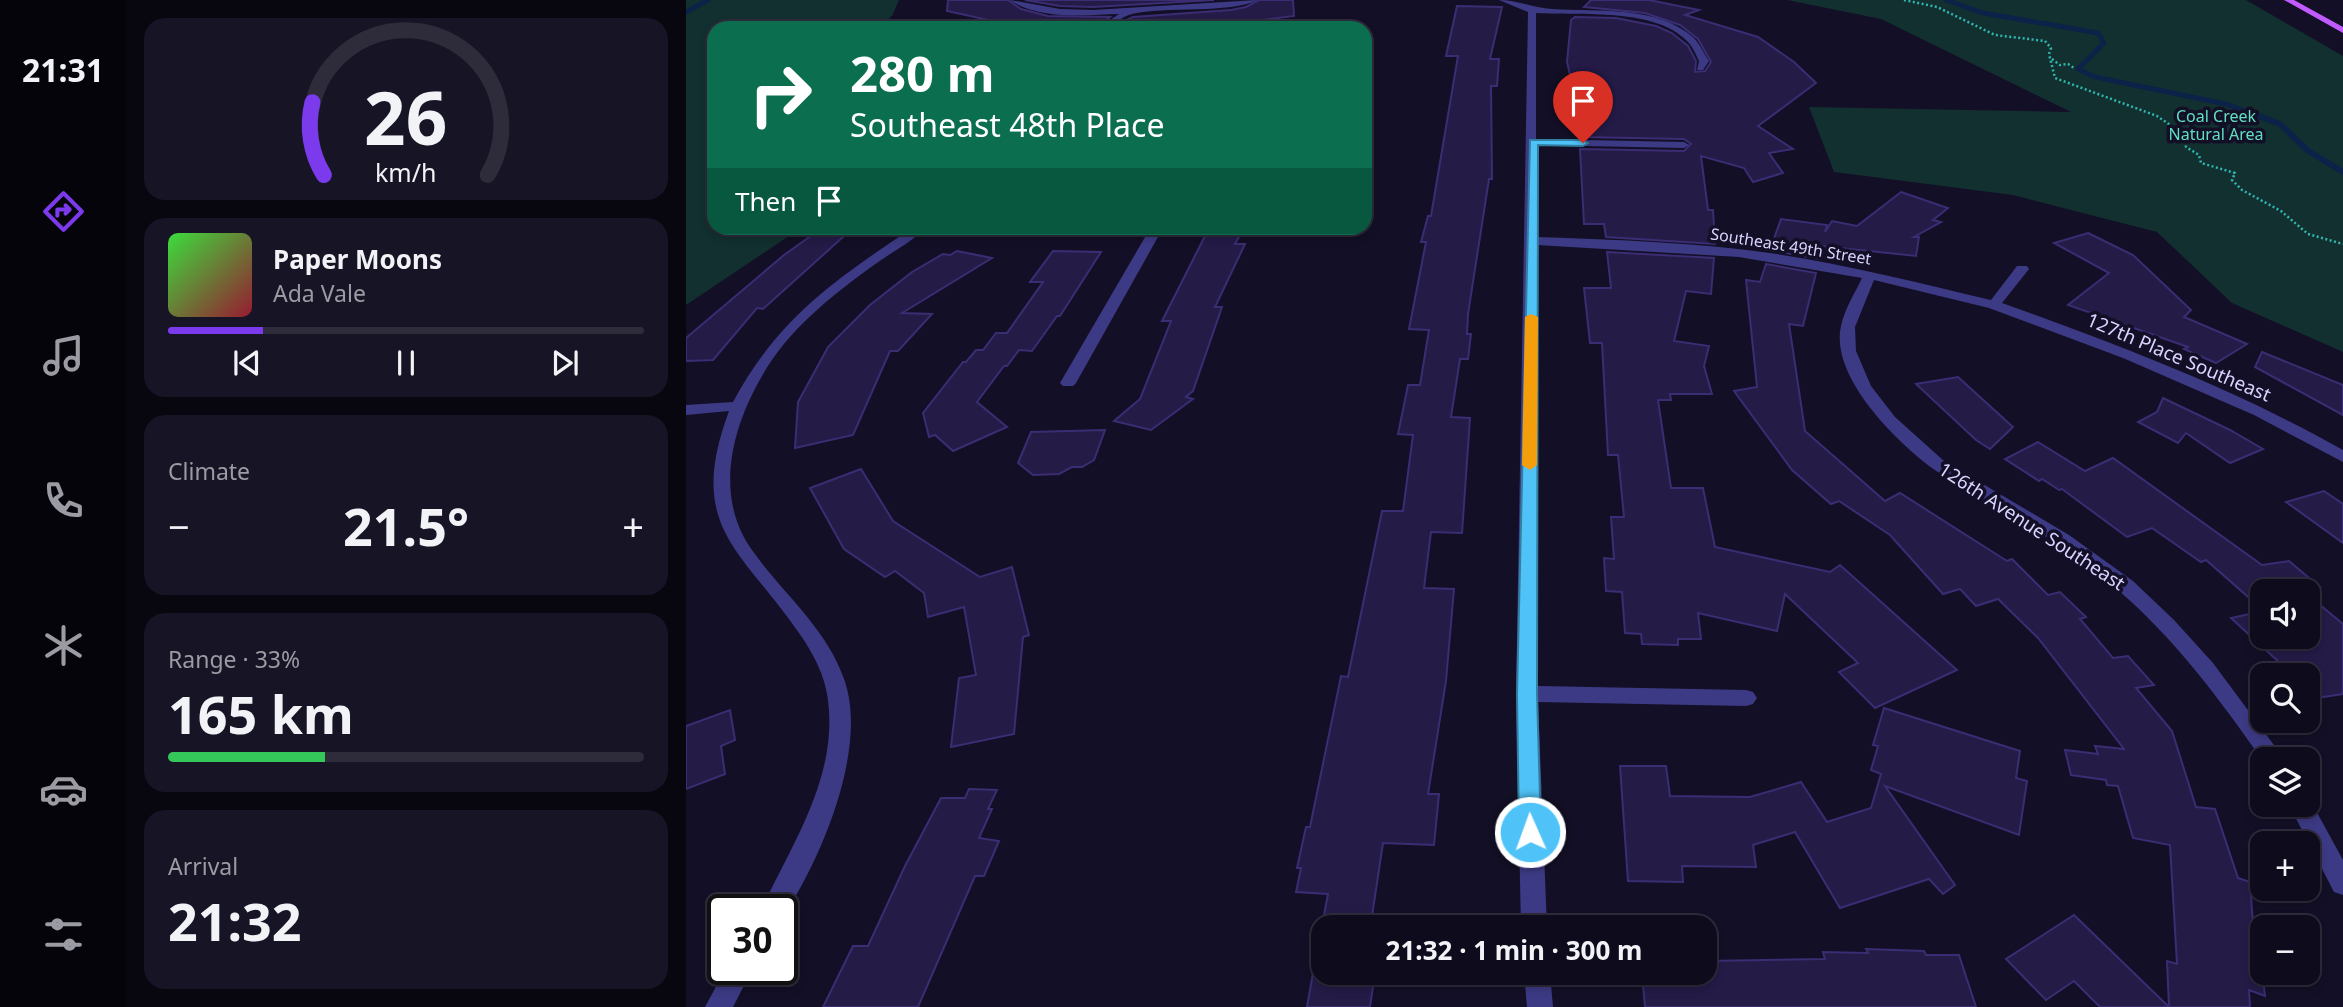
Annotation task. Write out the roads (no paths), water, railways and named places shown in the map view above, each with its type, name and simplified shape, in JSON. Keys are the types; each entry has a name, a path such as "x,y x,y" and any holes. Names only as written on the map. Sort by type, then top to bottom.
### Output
{"main road":[{"path":"2288,0 2343,30"}],"street":[{"path":"1014,0 1026,6 1057,10 1130,11 1253,0"},
{"path":"1503,0 1532,10 1609,12 1673,28 1695,46 1704,61 1700,68"},
{"path":"1532,10 1527,694 1534,915"},
{"path":"1114,21 1130,11"},
{"path":"1533,142 1684,145"},
{"path":"782,894 814,831 827,792 839,734 839,700 830,667 797,617 743,552 726,522 720,476 726,441 738,406 772,351 793,326 860,270 909,235"},
{"path":"1068,383 1152,235"},
{"name":"Southeast 49th Street","path":"1532,242 1631,244 1737,253 1870,275 1994,305"},
{"path":"1994,305 2022,269"},
{"name":"126th Avenue Southeast","path":"1870,275 1855,307 1847,333 1848,349 1854,367 1876,404 1901,432 1932,460 2077,551 2126,586 2207,669 2264,747"},
{"name":"127th Place Southeast","path":"1994,305 2113,348 2242,402 2343,457"},
{"path":"686,410 738,406"},
{"path":"1527,694 1746,698"},
{"path":"2308,817 2343,884"},
{"path":"718,1007 730,985"},
{"path":"1538,985 1540,1007"}],"waterway":[{"path":"686,12 708,0"},
{"path":"1946,0 1983,13 2098,33 2104,43 2078,69 2095,77 2226,104 2264,118"},
{"path":"2259,116 2280,124 2307,150 2343,172"}],"park label":[{"name":"Coal Creek Natural Area","path":"2216,125"}]}
